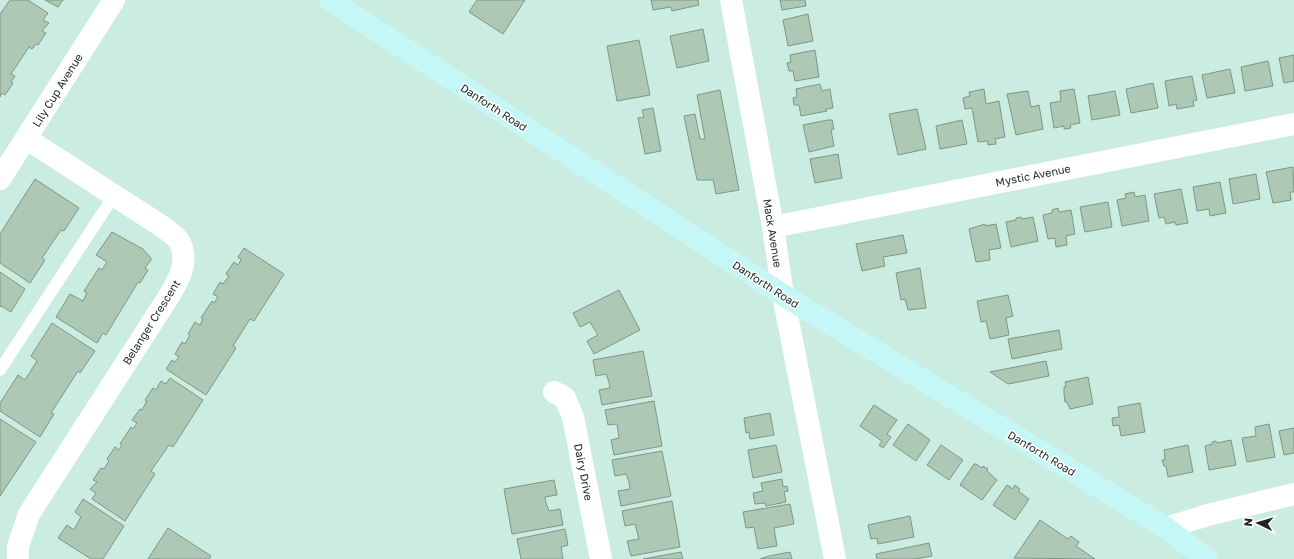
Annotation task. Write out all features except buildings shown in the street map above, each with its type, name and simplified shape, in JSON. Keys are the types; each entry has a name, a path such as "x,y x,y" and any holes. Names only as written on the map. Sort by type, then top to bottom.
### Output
{"main road":[{"name":"Danforth Road","path":"330,0 783,296 1166,528 1207,559"}],"street":[{"name":"Lily Cup Avenue","path":"0,179 114,0"},
{"name":"Mack Avenue","path":"731,0 773,227 783,296 834,559"},
{"name":"Mystic Avenue","path":"773,227 1294,124"},
{"name":"Belanger Crescent","path":"18,559 18,546 29,514 162,307 179,278 185,256 179,240 163,227 115,194 27,138"},
{"name":"Dairy Drive","path":"554,392 565,398 573,417 601,559"},
{"path":"1166,528 1208,515 1294,494"}],"lane":[{"path":"0,370 115,194"}]}
